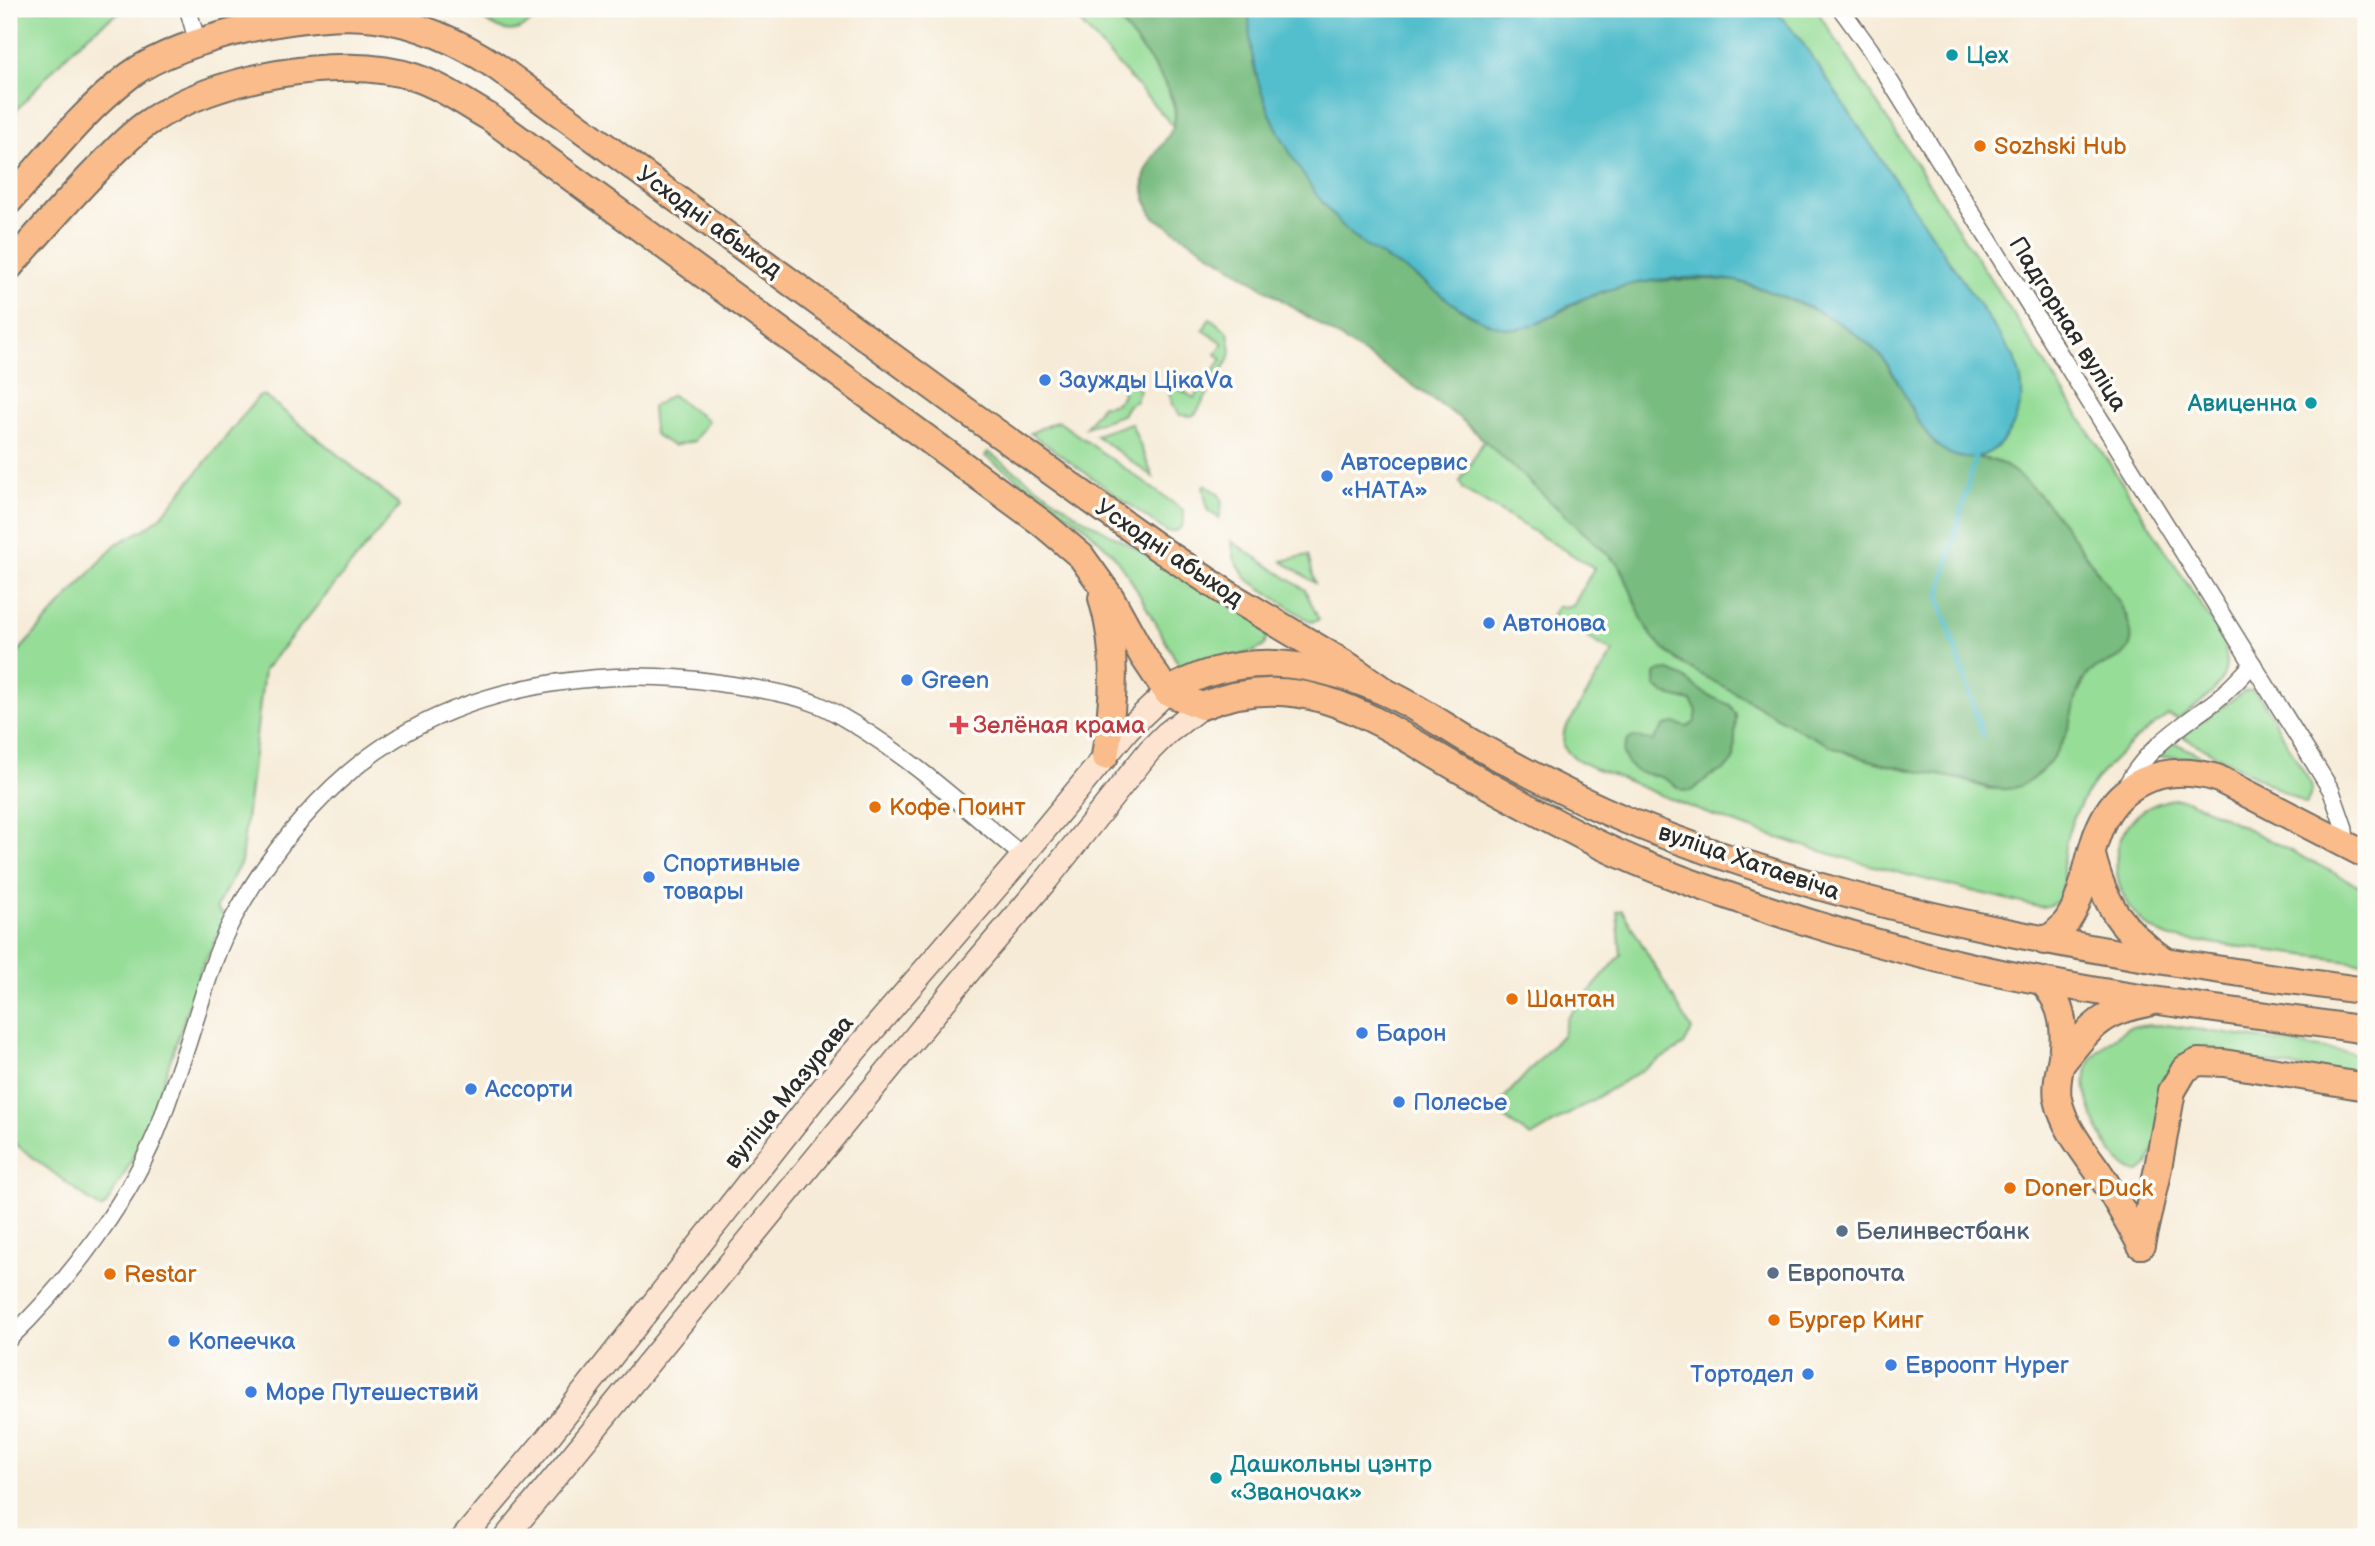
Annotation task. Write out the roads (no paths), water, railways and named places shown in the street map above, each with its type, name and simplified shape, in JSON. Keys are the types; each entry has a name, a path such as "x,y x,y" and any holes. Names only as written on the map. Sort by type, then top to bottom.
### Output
{"main road":[{"name":"Усходні абыход","path":"9,201 104,97 132,74 197,41 267,25 327,17 373,17 411,26 454,41 497,67 958,405 1154,545 1242,603 1350,667 1387,693"},
{"name":"Усходні абыход","path":"9,267 124,141 149,121 178,105 208,91 247,80 331,69 372,69 414,77 489,117 1042,523 1081,556 1094,573 1167,692"},
{"path":"933,443 958,405"},
{"path":"1094,573 1107,615 1113,660 1112,715 1105,756"},
{"name":"вуліца Хатаевіча","path":"1167,692 1190,679 1219,668 1275,663 1324,671 1387,693 1515,767 1626,819 1737,861 1859,898 2044,941 2366,991"},
{"name":"вуліца Хатаевіча","path":"1202,706 1244,692 1270,691 1296,692 1338,702 1546,818 1675,877 1852,937 2042,981 2366,1030"},
{"path":"1167,692 1202,706"},
{"name":"вуліца Мазурава","path":"464,1537 545,1441 822,1089 1023,856 1128,729 1167,692"},
{"path":"506,1537 1048,878 1149,751 1202,706"},
{"path":"2044,941 2058,932 2073,910 2091,849 2104,818 2122,794 2134,785 2163,774 2205,775 2234,785 2356,849"},
{"path":"2091,849 2101,887 2114,914 2137,939 2167,962"},
{"path":"1023,856 1048,878"},
{"path":"2042,981 2054,996 2061,1013 2064,1033 2057,1096 2062,1112 2141,1244 2172,1091 2181,1074 2192,1064 2224,1063 2366,1087"},
{"path":"2061,1064 2094,1023 2120,1010 2162,1001"}],"street":[{"path":"188,9 197,41"},
{"name":"Падгорная вуліца","path":"1841,9 1870,49 2331,790 2344,827 2356,849"},
{"path":"2122,794 2139,764 2150,751 2230,689 2253,664"},
{"path":"9,1339 70,1270 140,1170 188,1042 213,961 223,936 249,890 291,833 347,775 396,738 425,723 456,709 520,690 597,677 661,676 766,691 816,703 866,731 899,754 1023,856"}],"water":[{"path":"1249,9 1774,9 1798,36 2014,357 2020,375 2022,395 2013,425 2001,442 1985,454 1975,457 1957,456 1941,449 1918,420 1890,367 1869,344 1834,320 1810,308 1736,281 1678,278 1619,287 1582,299 1526,328 1504,328 1479,320 1361,243 1322,201 1292,157 1268,109 1253,57"}],"waterway":[{"path":"1975,457 1939,597 1983,736"}],"place":[{"name":"Цех","path":"1952,55"},
{"name":"Sozhski Hub","path":"1980,146"},
{"name":"Заужды ЦікаVа","path":"1045,380"},
{"name":"Авиценна","path":"2311,403"},
{"name":"Автосервис «НАТА»","path":"1327,476"},
{"name":"Автонова","path":"1489,623"},
{"name":"Green","path":"907,680"},
{"name":"Зелёная крама","path":"959,725"},
{"name":"Кофе Поинт","path":"875,807"},
{"name":"Спортивные товары","path":"649,877"},
{"name":"Шантан","path":"1512,999"},
{"name":"Барон","path":"1362,1033"},
{"name":"Ассорти","path":"471,1089"},
{"name":"Полесье","path":"1399,1102"},
{"name":"Doner Duck","path":"2010,1188"},
{"name":"Белинвестбанк","path":"1842,1231"},
{"name":"Европочта","path":"1773,1273"},
{"name":"Restar","path":"110,1274"},
{"name":"Бургер Кинг","path":"1774,1320"},
{"name":"Копеечка","path":"174,1341"},
{"name":"Евроопт Hyper","path":"1891,1365"},
{"name":"Тортодел","path":"1808,1374"},
{"name":"Море Путешествий","path":"251,1392"},
{"name":"Дашкольны цэнтр «Званочак»","path":"1216,1478"}]}
